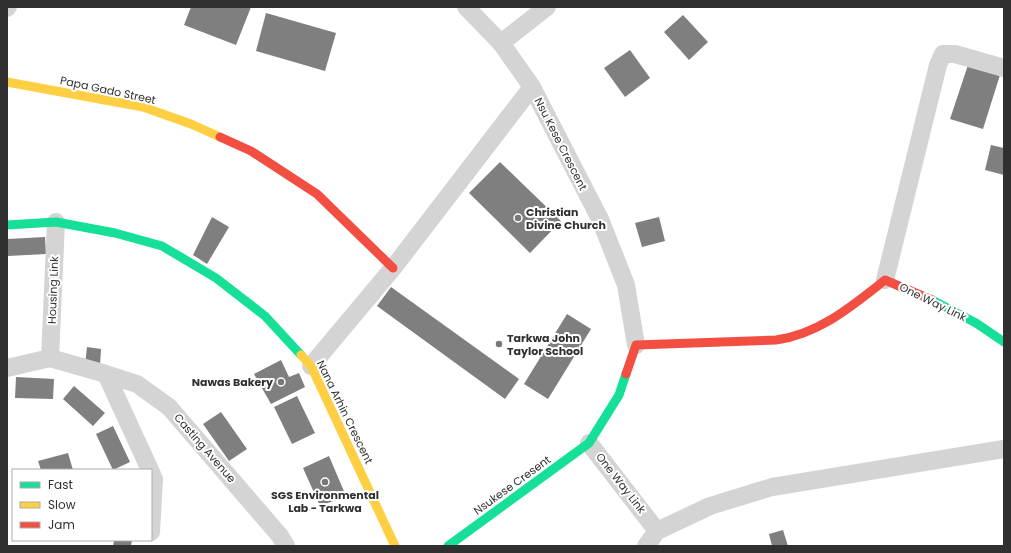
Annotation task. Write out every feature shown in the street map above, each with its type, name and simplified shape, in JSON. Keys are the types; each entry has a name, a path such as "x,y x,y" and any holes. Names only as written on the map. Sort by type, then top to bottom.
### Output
{"street":[{"name":"Nsu Kese Crescent","path":"466,7 501,43 532,87 603,226 626,285 636,344"},
{"path":"501,43 547,7"},
{"path":"636,344 776,340 798,335 819,326 849,309 885,280 938,65 943,54 955,54 1004,68"},
{"name":"Papa Gado Street","path":"7,82 143,108 192,124 251,151 317,194 393,268"},
{"path":"312,366 393,268 532,87"},
{"name":"Nana Arhin Crescent","path":"7,225 56,222 115,233 162,246 216,278 259,311 312,366 395,546"},
{"name":"Housing Link","path":"50,358 56,222"},
{"name":"One Way Link","path":"885,280 912,290 950,309 1004,342"},
{"name":"One Way Link","path":"636,344 619,395 589,443 657,531"},
{"path":"7,368 50,358"},
{"name":"Casting Avenue","path":"50,358 137,384 169,407 280,543"},
{"path":"106,374 149,469"},
{"name":"Nsukese Cresent","path":"448,546 589,443"},
{"path":"646,546 657,531 710,506 772,487 1004,449"},
{"path":"152,475 154,479 152,514"}],"building":[{"path":"191,7 251,7 236,45 184,25"},
{"path":"266,13 336,33 325,71 256,51"},
{"path":"683,15 708,42 689,60 664,32"},
{"path":"630,50 650,78 625,97 604,68"},
{"path":"968,65 1000,75 983,129 950,119"},
{"path":"991,145 1004,148 1004,175 985,170"},
{"path":"500,162 561,221 530,253 469,193"},
{"path":"212,217 229,227 207,264 193,255"},
{"path":"659,217 665,241 642,247 635,223"},
{"path":"45,237 46,254 8,256 7,239"},
{"path":"391,287 519,379 505,399 377,306"},
{"path":"567,314 591,329 548,399 524,384"},
{"path":"87,347 101,349 100,366 85,365"},
{"name":"Nawas Bakery","path":"281,360 289,377 299,373 305,387 271,404 254,374"},
{"path":"16,377 54,379 53,399 15,398"},
{"path":"74,386 105,413 93,426 63,399"},
{"path":"297,396 315,433 292,444 274,407"},
{"path":"221,412 247,449 229,461 203,424"},
{"path":"113,426 130,462 113,469 96,434"},
{"path":"68,453 73,469 41,469 38,461"},
{"name":"SGS Environmental Lab - Tarkwa","path":"329,456 346,496 320,506 303,468"},
{"path":"783,530 788,546 772,546 769,534"},
{"path":"114,541 132,541 131,546 113,546"}],"traffic: fast":[{"path":"7,225 56,222 115,233 162,246 216,278 265,316 301,355"},
{"path":"932,300 976,323 1004,342"},
{"path":"448,546 589,443 619,395 626,374"}],"traffic: slow":[{"path":"7,82 143,107 191,124 220,137"},
{"path":"301,355 311,366 395,546"}],"traffic: jam":[{"path":"220,137 251,151 317,194 393,268"},
{"path":"626,374 636,345 776,340 792,337 807,332 834,318 885,280 932,300"}],"place":[{"name":"Christian Divine Church","path":"518,218"},
{"name":"Tarkwa John Taylor School","path":"499,344"},
{"name":"Nawas Bakery","path":"281,382"},
{"name":"SGS Environmental Lab - Tarkwa","path":"325,482"}]}
